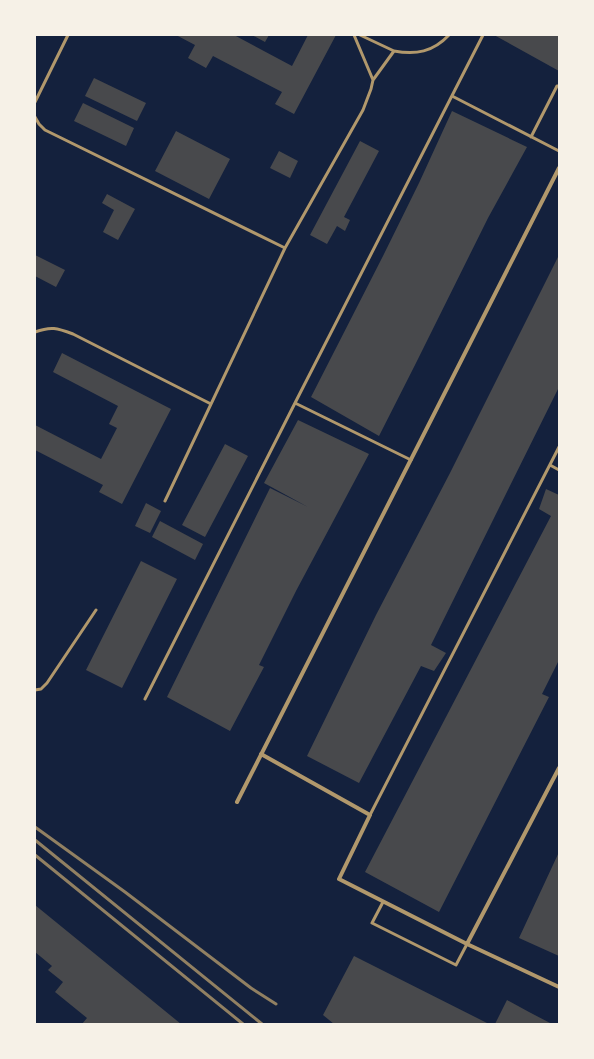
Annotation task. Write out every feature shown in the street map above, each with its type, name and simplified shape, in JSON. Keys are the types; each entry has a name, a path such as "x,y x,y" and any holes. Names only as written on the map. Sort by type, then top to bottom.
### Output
{"street":[{"path":"237,802 559,168"},
{"path":"261,754 370,815 339,879 467,944 559,987"},
{"path":"467,944 559,768"}],"lane":[{"path":"35,102 68,35"},
{"path":"354,35 373,80"},
{"path":"360,35 394,51 408,54 433,48 449,35"},
{"path":"145,698 483,35"},
{"path":"165,501 285,248 363,110 373,80 394,51"},
{"path":"531,137 557,86 559,86"},
{"path":"452,96 559,151"},
{"path":"35,117 45,130 285,248"},
{"path":"35,332 46,328 58,328 211,404"},
{"path":"295,402 411,460"},
{"path":"370,815 559,447"},
{"path":"550,465 559,470"},
{"path":"35,690 41,689 47,683 96,610"},
{"path":"383,902 372,923 456,966 467,944"}],"building":[{"path":"176,35 234,35 292,66 308,35 336,35 294,114 275,104 282,92 213,56 206,68 188,58 195,45"},
{"path":"252,35 269,35 265,42"},
{"path":"494,35 559,35 559,71"},
{"path":"94,78 146,103 137,121 85,96"},
{"path":"83,103 134,128 126,146 74,121"},
{"path":"452,111 527,147 488,218 379,436 311,397 419,183"},
{"path":"176,131 230,159 209,199 155,171"},
{"path":"360,141 379,151 344,217 350,220 345,231 337,226 327,244 310,235"},
{"path":"279,151 298,161 290,178 270,168"},
{"path":"107,194 135,209 118,240 103,232 114,210 102,203"},
{"path":"35,255 65,270 56,287 35,276"},
{"path":"559,255 559,387 431,645 446,653 434,671 421,666 359,783 307,756 376,615 450,473"},
{"path":"62,353 171,409 122,504 99,492 103,485 35,450 35,425 101,459 117,428 109,424 118,406 53,372"},
{"path":"298,420 369,454 296,591 259,665 264,667 230,731 167,697 270,488 308,507 264,483"},
{"path":"225,444 248,456 205,537 182,525"},
{"path":"546,489 559,495 559,660 542,694 549,697 439,912 365,872 551,516 539,509"},
{"path":"146,503 161,511 150,533 135,526"},
{"path":"160,521 203,544 195,560 152,537"},
{"path":"141,561 177,579 122,688 86,670"},
{"path":"559,852 559,956 519,938"},
{"path":"35,905 181,1024 82,1024 87,1018 55,992 63,982 48,970 52,966 35,952"},
{"path":"354,956 489,1024 334,1024 323,1015"},
{"path":"507,1000 529,1012 552,1024 495,1024"}],"railway":[{"path":"35,827 125,892 251,988 276,1004"},
{"path":"35,840 262,1024"},
{"path":"35,855 243,1024"}]}
